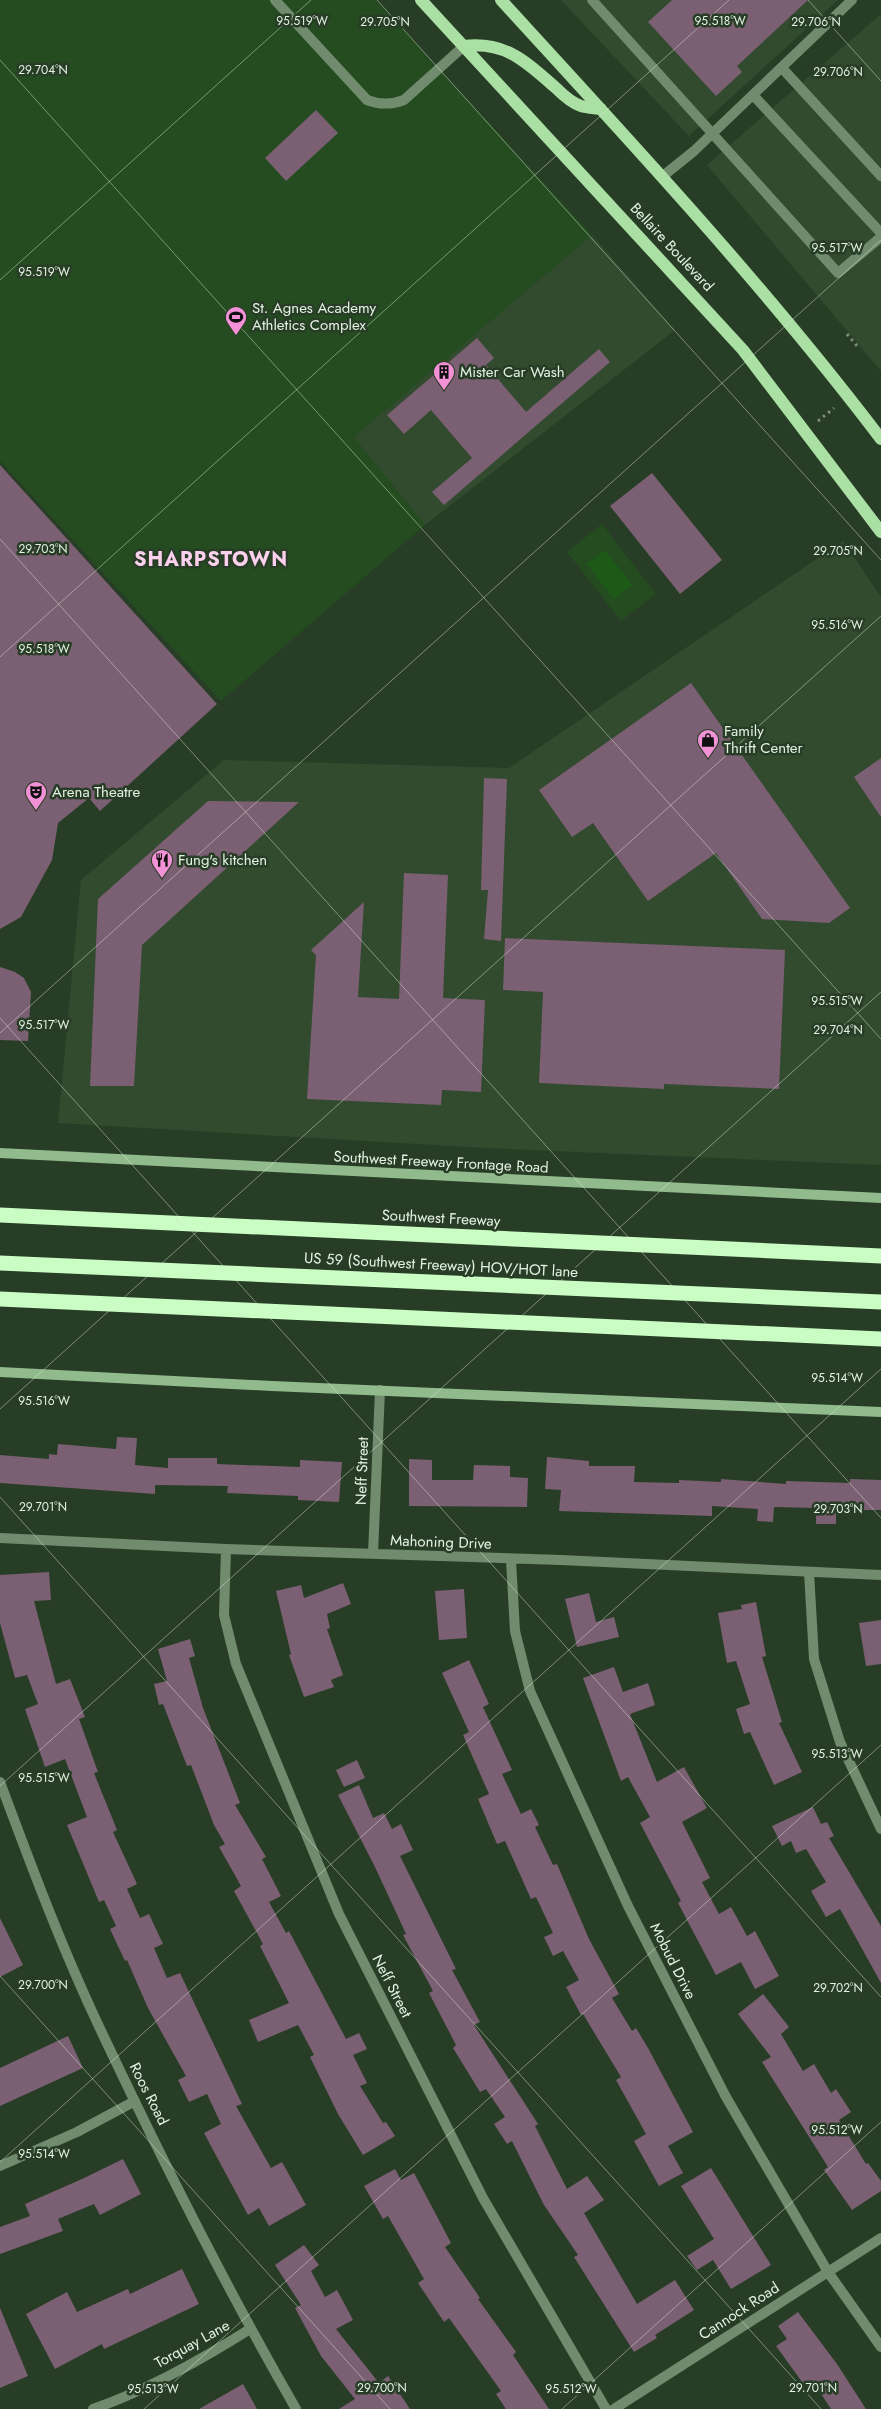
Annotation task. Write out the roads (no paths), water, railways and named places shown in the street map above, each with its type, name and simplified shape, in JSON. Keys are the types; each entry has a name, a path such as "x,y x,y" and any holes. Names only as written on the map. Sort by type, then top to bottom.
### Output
{"highway":[{"name":"Southwest Freeway","path":"0,1215 881,1256"},
{"name":"US 59 (Southwest Freeway) HOV/HOT lane","path":"0,1263 881,1302"},
{"path":"0,1298 881,1339"}],"main road":[{"name":"Bellaire Boulevard","path":"421,0 743,350 881,532"},
{"path":"501,0 663,176 820,359 881,438"},
{"path":"464,46 479,44 504,49 530,66 565,97 581,106 601,109"},
{"name":"Southwest Freeway Frontage Road","path":"0,1153 881,1198"},
{"path":"0,1372 881,1412"}],"street":[{"path":"275,0 367,100 375,103 396,103 404,100 464,46"},
{"path":"592,0 838,273 881,237"},
{"path":"663,176 712,134 852,0"},
{"path":"782,68 881,176"},
{"path":"753,95 881,233"},
{"name":"Neff Street","path":"373,1554 380,1390"},
{"name":"Mahoning Drive","path":"0,1538 226,1549 881,1575"},
{"name":"Neff Street","path":"226,1549 224,1615 236,1664 339,1914 482,2198 606,2409"},
{"name":"Mobud Drive","path":"511,1560 515,1631 530,1691 628,1906 726,2096 828,2272 881,2347"},
{"path":"809,1572 814,1659 840,1742 881,1829"},
{"name":"Roos Road","path":"0,1782 37,1880 103,2036 250,2329 296,2409"},
{"path":"0,2166 77,2132 135,2100"},
{"name":"Cannock Road","path":"614,2409 881,2238"},
{"name":"Torquay Lane","path":"93,2409 144,2387 214,2352 250,2329"}],"place":[{"name":"St. Agnes Academy Athletics Complex","path":"236,336"},
{"name":"Mister Car Wash","path":"444,391"},
{"name":"Family Thrift Center","path":"708,759"},
{"name":"Arena Theatre","path":"36,811"},
{"name":"Fung's kitchen","path":"162,879"}],"district":[{"name":"SHARPSTOWN","path":"211,559"}]}
